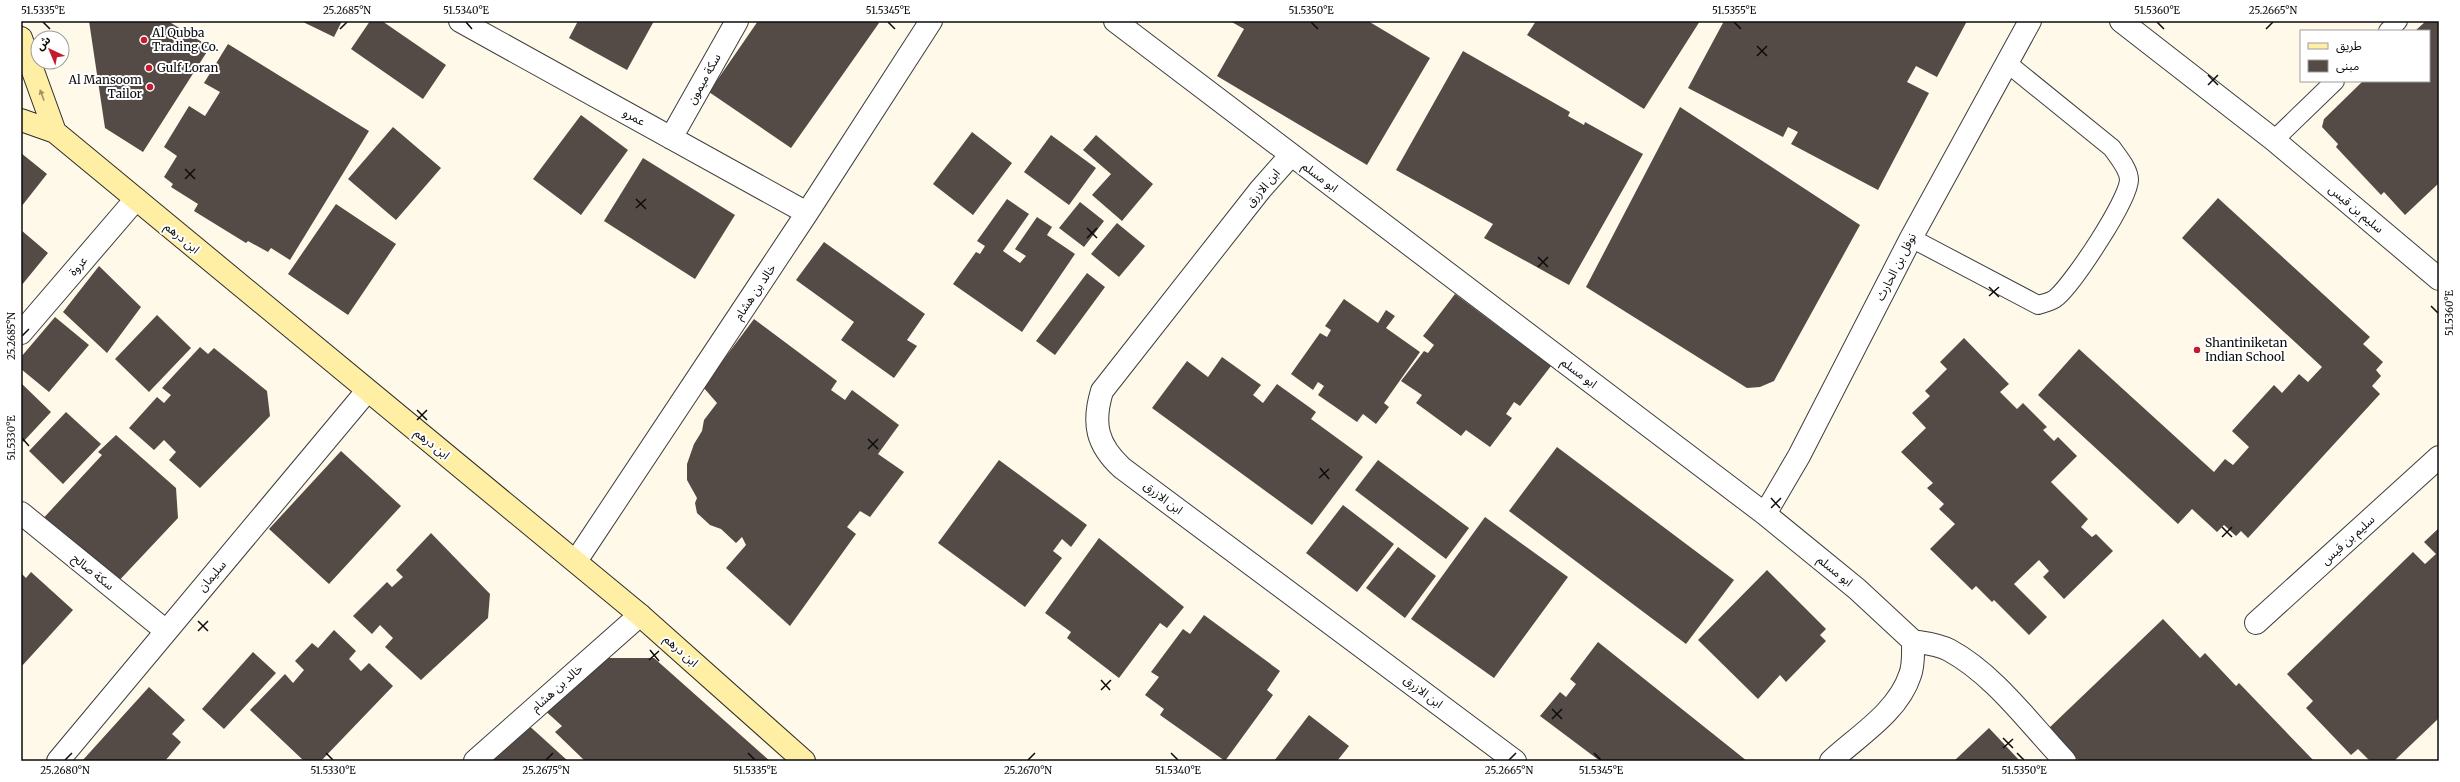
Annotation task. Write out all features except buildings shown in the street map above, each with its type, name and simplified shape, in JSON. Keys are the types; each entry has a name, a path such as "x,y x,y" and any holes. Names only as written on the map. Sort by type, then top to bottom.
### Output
{"street":[{"name":"عمرو","path":"460,21 807,214"},
{"name":"سكة ميمون","path":"671,138 737,21"},
{"name":"خالد بن هشام","path":"576,562 807,214 931,21"},
{"name":"ابو مسلم","path":"1115,21 1765,514 1857,589 1913,641"},
{"name":"نوفل بن الحارث","path":"1765,514 1799,456 1911,238 2030,21"},
{"name":"سليم بن قيس","path":"2121,21 2274,140 2439,279"},
{"path":"21,24 21,34"},
{"path":"21,38 55,132"},
{"name":"ابن درهم","path":"21,120 55,132 640,615 804,761"},
{"name":"ابن الازرق","path":"1290,155 1260,190 1102,391 1097,408 1096,425 1101,441 1110,456 1122,468 1515,761"},
{"name":"عروة","path":"21,333 136,199"},
{"name":"سليمان","path":"58,761 367,391"},
{"name":"سليم بن قيس","path":"2256,623 2439,457"},
{"name":"سكة صالح","path":"21,514 166,631"},
{"name":"خالد بن هشام","path":"475,761 640,615"},
{"path":"1831,761 1871,726 1901,694 1911,674 1913,641 1932,643 1948,649 1980,672 2065,761"}],"lane":[{"path":"2389,30 2398,21"},
{"path":"1911,238 2038,305 2057,297 2091,254 2121,202 2129,180 2124,165 2112,148 2007,63"},
{"path":"2274,140 2335,82"}],"place":[{"name":"Al Qubba Trading Co.","path":"144,40"},
{"name":"Gulf Loran","path":"149,68"},
{"name":"Al Mansoom Tailor","path":"150,87"},
{"name":"Shantiniketan Indian School","path":"2197,350"}]}
